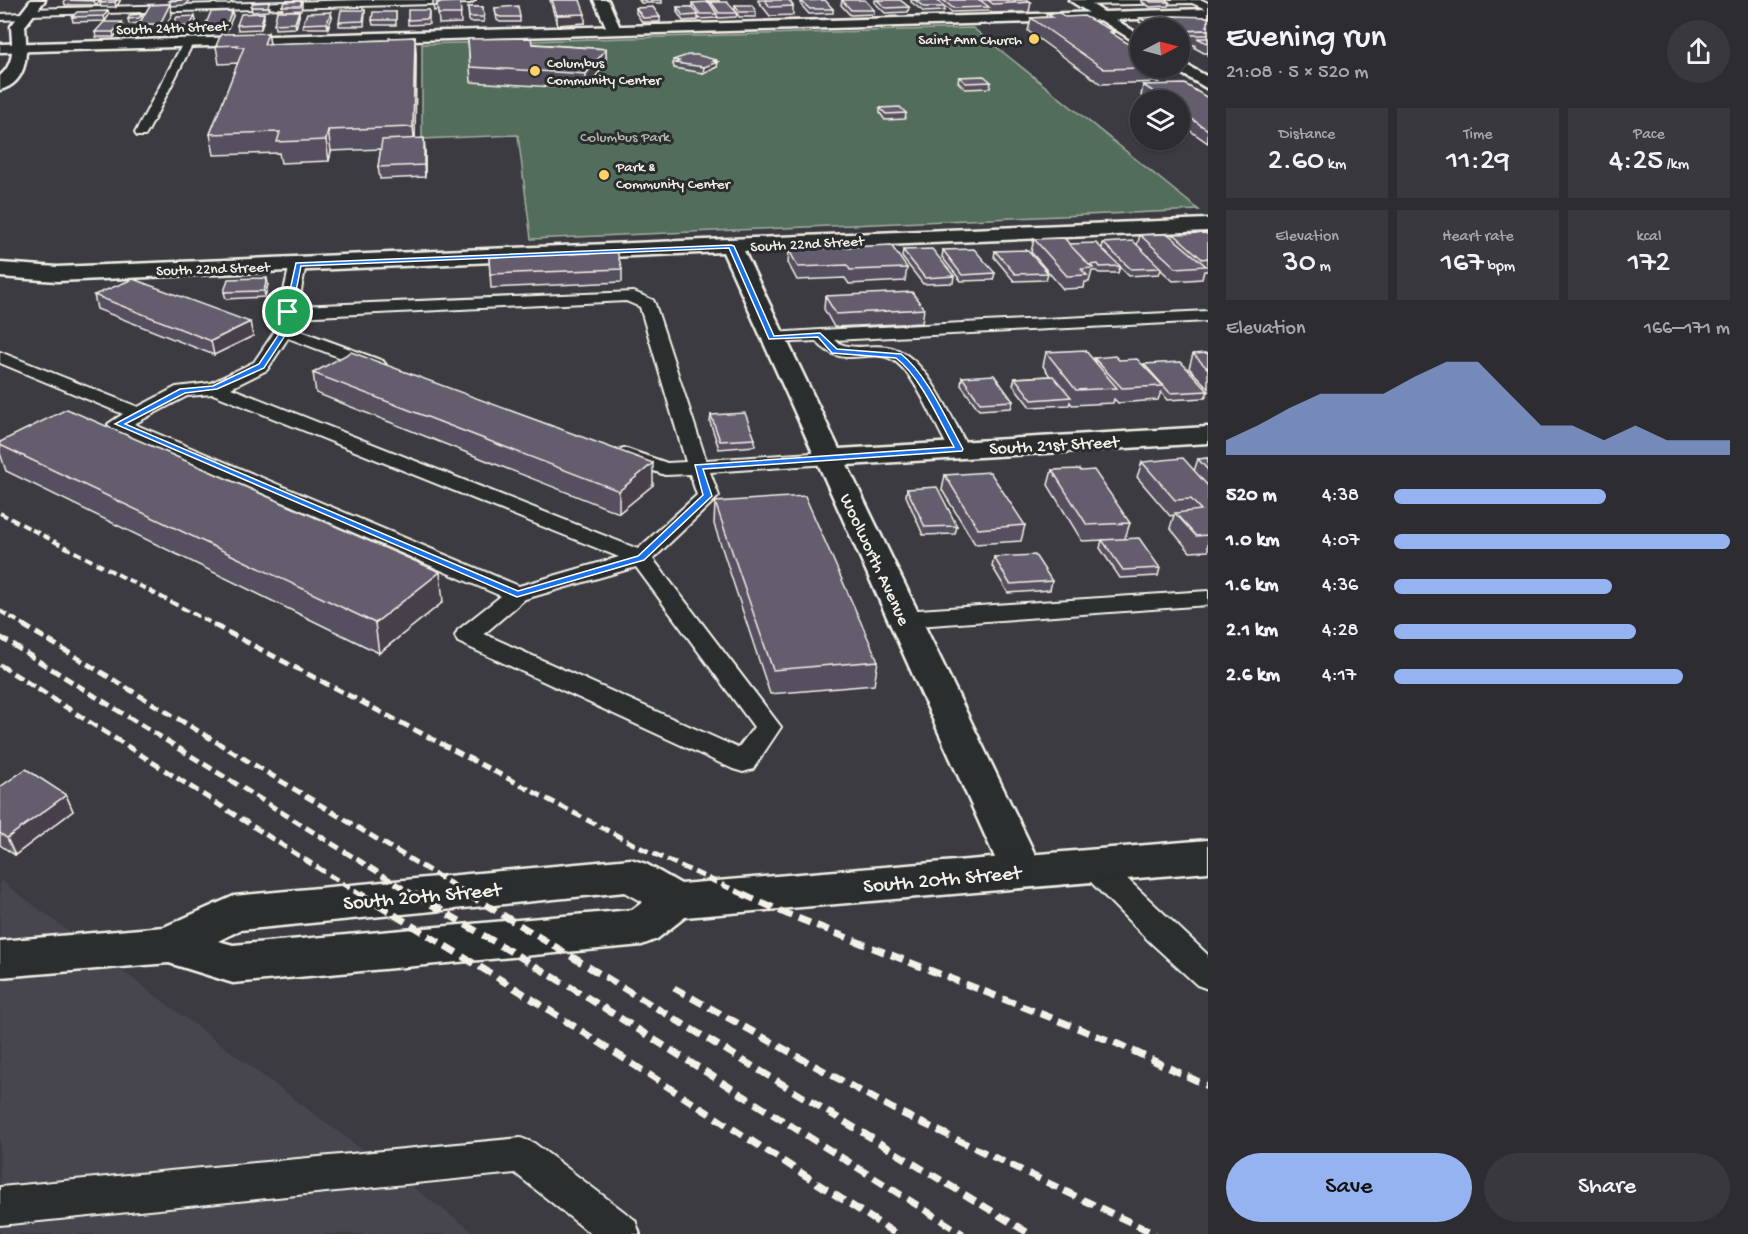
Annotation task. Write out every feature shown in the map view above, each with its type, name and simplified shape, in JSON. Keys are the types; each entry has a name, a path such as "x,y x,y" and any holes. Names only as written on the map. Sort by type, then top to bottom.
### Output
{"street":[{"path":"0,85 15,72 20,59 18,26 38,0"},
{"path":"601,0 614,30"},
{"path":"1077,1 1130,35"},
{"name":"South 24th Street","path":"0,48 1208,13"},
{"path":"1190,73 1208,84"},
{"name":"South 22nd Street","path":"5,271 57,274 1208,225"},
{"name":"Woolworth Avenue","path":"731,246 1022,871"},
{"name":"South 21st Street","path":"828,458 1208,435"},
{"name":"South 20th Street","path":"0,959 169,945 233,964 642,927 675,900 1208,856"}],"lane":[{"path":"0,17 26,14 470,0"},
{"path":"1077,1 1194,0 1208,7"},
{"path":"1133,1 1154,15"},
{"path":"141,133 188,43"},
{"path":"298,264 284,331 261,366 215,388 183,391 118,424 517,594"},
{"path":"290,304 433,290"},
{"path":"215,388 641,558 768,727 743,762 467,636 517,594 641,558 708,496 647,304 628,296 290,304"},
{"path":"772,338 1208,316"},
{"path":"284,331 396,372"},
{"path":"820,335 835,351 885,353 898,356 906,362 928,394 959,449"},
{"path":"0,357 139,414"},
{"path":"609,448 665,469 828,458"},
{"path":"903,619 1208,598"},
{"path":"1093,865 1160,932 1208,975"},
{"path":"0,1206 521,1155 621,1234"}],"shaded area":[{"path":"0,880 476,1234 0,1234"}],"green space":[{"name":"Columbus Park","path":"973,28 1199,210 531,239 518,135 422,139 422,44"}],"building":[{"path":"102,0 117,0 100,3"},
{"path":"454,0 454,2 437,3 437,6 433,6 433,1"},
{"path":"552,0 580,0 585,14 557,15"},
{"path":"765,0 789,0 793,6 770,7"},
{"path":"825,0 833,9 810,9 801,1"},
{"path":"842,0 865,0 874,10 851,10"},
{"path":"877,0 900,0 909,7 886,8"},
{"path":"915,0 936,0 945,7 924,7"},
{"path":"943,0 980,0 989,7 953,8"},
{"path":"988,0 1028,0 1031,2 993,4"},
{"path":"1148,0 1166,0 1169,2 1151,2"},
{"path":"302,1 300,6 282,6 284,2"},
{"path":"269,2 268,7 251,7 253,3"},
{"path":"460,2 461,14 438,14 437,3"},
{"path":"709,2 717,14 700,14 692,3"},
{"path":"711,2 727,2 737,13 719,13"},
{"path":"170,4 160,24 139,24 150,5"},
{"path":"735,5 752,5 756,12 739,12"},
{"path":"518,6 520,17 496,15 495,8"},
{"path":"468,7 483,7 484,17 469,17"},
{"path":"653,7 660,17 643,18 636,8"},
{"path":"677,7 692,7 698,15 683,16"},
{"path":"341,10 365,10 363,21 339,22"},
{"path":"408,10 429,10 428,19 408,20"},
{"path":"108,11 104,16 72,17 77,12"},
{"path":"232,11 226,25 205,26 211,12"},
{"path":"277,11 299,11 295,23 274,24"},
{"path":"331,12 327,23 303,24 307,13"},
{"path":"373,12 396,12 396,20 372,20"},
{"path":"264,13 261,24 237,25 241,14"},
{"path":"1060,13 1065,17 1084,16 1115,32 1110,32 1130,45 1130,68 1104,69 1031,18 1052,17 1047,14"},
{"path":"142,14 139,18 128,19 130,15"},
{"path":"195,16 190,26 172,27 177,17"},
{"path":"1208,17 1208,30 1190,31 1190,18 1140,18"},
{"path":"104,22 122,22 113,32 95,32"},
{"path":"1208,30 1208,35 1190,35 1190,31"},
{"path":"268,33 264,44 415,37 413,127 328,130 326,140 277,142 280,132 210,134 244,47 216,46 221,34"},
{"path":"531,38 532,44 606,49 586,74 470,67 468,39"},
{"path":"1197,38 1208,38 1208,43 1207,43"},
{"path":"688,55 697,55 718,62 704,67 675,63 679,61 673,60"},
{"path":"984,76 991,82 966,83 959,77"},
{"path":"1185,84 1208,98 1208,130 1190,118 1190,90 1151,90 1143,85"},
{"path":"900,107 906,113 886,114 880,108"},
{"path":"424,138 424,165 378,167 382,140"},
{"path":"1205,233 1208,235 1208,258 1202,259 1174,234"},
{"path":"1168,234 1206,266 1176,268 1140,235"},
{"path":"1064,238 1093,268 1081,269 1087,275 1067,276 1034,239"},
{"path":"1133,241 1161,268 1131,269 1103,243"},
{"path":"1096,243 1120,266 1089,265 1069,244"},
{"path":"891,245 907,268 850,270 847,265 798,267 789,250"},
{"path":"932,249 954,276 925,278 903,250"},
{"path":"974,249 995,273 962,275 943,250"},
{"path":"1027,250 1048,273 1015,274 995,251"},
{"path":"617,252 622,269 490,274 489,257"},
{"path":"267,278 264,291 224,292 228,279"},
{"path":"133,279 250,322 211,341 94,295"},
{"path":"912,292 924,309 836,314 825,296"},
{"path":"1085,350 1117,388 1076,390 1046,352"},
{"path":"351,352 653,463 619,491 313,373"},
{"path":"1208,353 1208,369 1193,354"},
{"path":"1115,356 1119,360 1137,359 1163,386 1122,388 1094,358"},
{"path":"1181,362 1208,391 1170,393 1144,364"},
{"path":"994,375 1013,401 980,403 962,377"},
{"path":"1053,376 1071,397 1032,400 1015,378"},
{"path":"67,409 440,572 375,623 0,445 0,442"},
{"path":"745,413 755,439 720,441 711,415"},
{"path":"1183,458 1208,486 1208,535 1196,536 1175,513 1201,510 1191,499 1175,500 1142,462"},
{"path":"1208,458 1208,470 1198,459"},
{"path":"1079,469 1081,471 1094,470 1130,523 1087,525 1052,470"},
{"path":"990,472 1025,525 978,529 945,475"},
{"path":"937,487 957,526 925,527 907,489"},
{"path":"805,496 878,661 773,670 715,502"},
{"path":"1139,538 1160,568 1123,570 1102,540"},
{"path":"1035,555 1052,581 1010,584 994,557"},
{"path":"26,769 66,795 7,838 0,833 0,787"}],"railway":[{"path":"0,513 217,626"},
{"path":"0,611 26,626"},
{"path":"23,625 471,896"},
{"path":"214,625 641,848 747,896"},
{"path":"0,637 416,896"},
{"path":"0,665 362,896"},
{"path":"360,894 521,992 896,1234"},
{"path":"414,894 577,991 963,1234"},
{"path":"468,894 1030,1234"},
{"path":"743,894 787,914 1118,1044 1208,1086"},
{"path":"674,988 893,1109 1155,1234"}],"place":[{"name":"Saint Ann Church","path":"1034,39"},
{"name":"Columbus Community Center","path":"535,71"},
{"name":"Park & Community Center","path":"604,175"}],"route":[{"path":"731,246 772,338 820,335 835,351 854,354 885,353 898,356 906,362 928,394 959,449 698,467 708,496 641,558 517,594 118,424 183,391 215,388 261,366 284,331 288,312 298,264 731,246"}]}
